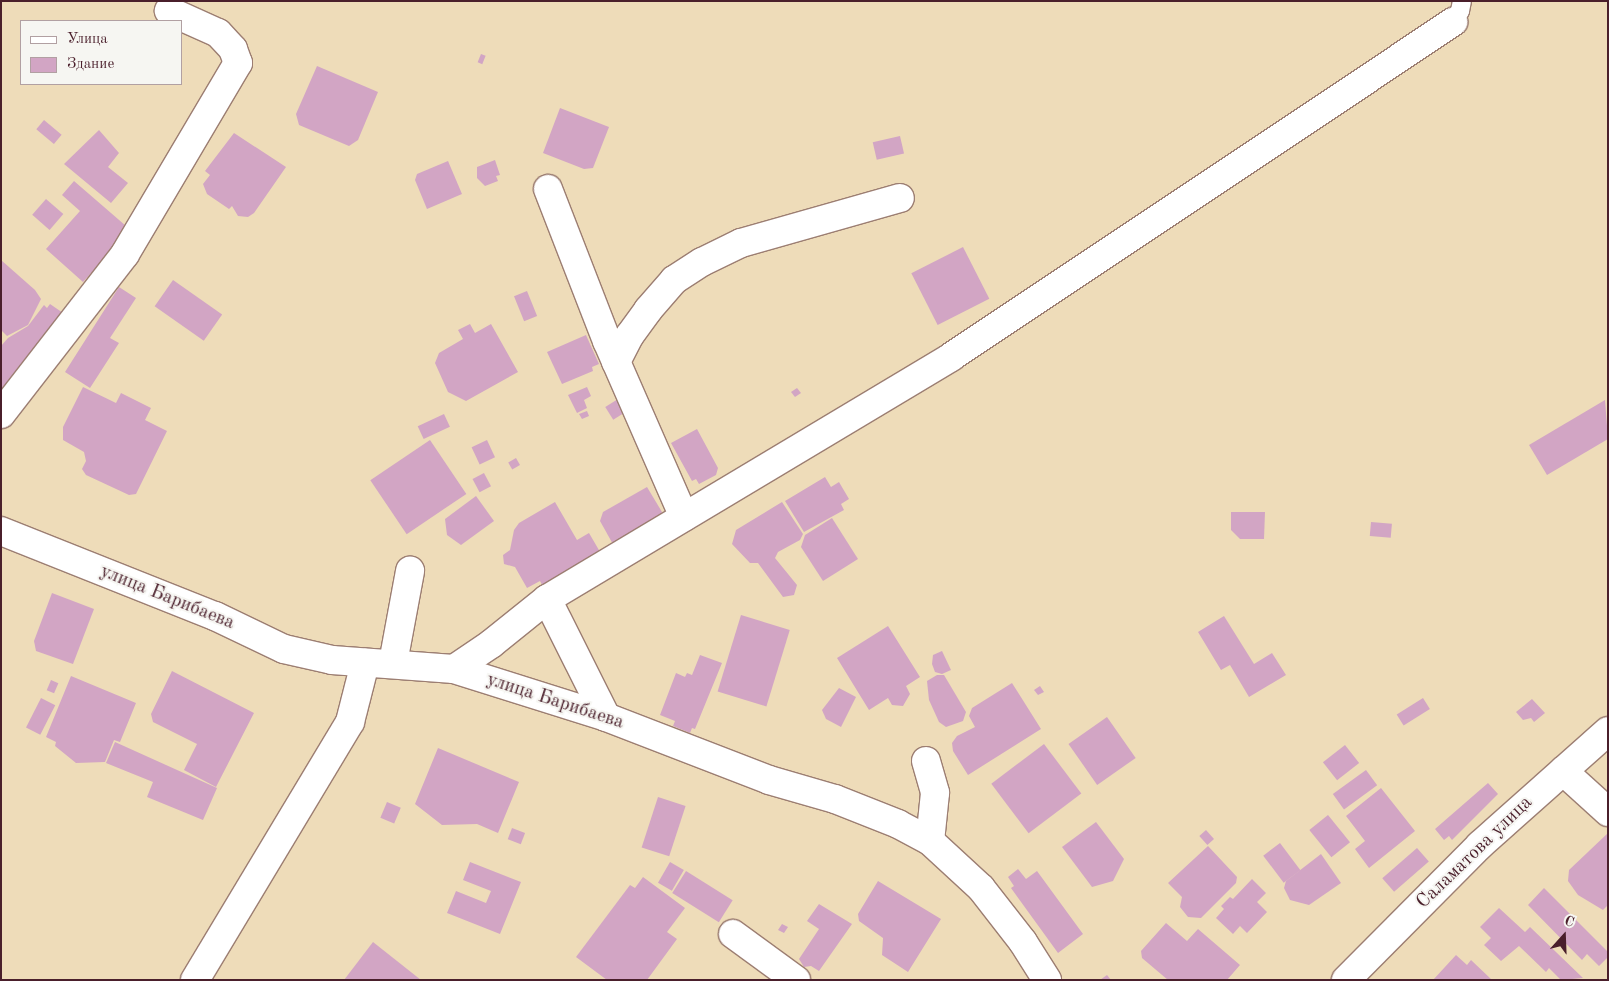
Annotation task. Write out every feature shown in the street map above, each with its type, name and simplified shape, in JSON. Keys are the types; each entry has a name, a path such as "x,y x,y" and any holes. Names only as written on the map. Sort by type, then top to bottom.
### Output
{"street":[{"path":"1,414 125,254 238,63 233,49 218,33 168,11"},
{"path":"454,669 491,644 547,599 951,357 1457,11"},
{"path":"548,189 616,362 684,517"},
{"path":"616,362 630,335 654,303 674,280 702,262 741,243 900,198"},
{"name":"улица Барибаева","path":"1,532 215,616 284,648 332,660 454,669 606,717 769,780 835,799 898,824 930,841 981,888 1023,942 1047,980"},
{"path":"393,663 410,571"},
{"path":"547,599 606,717"},
{"path":"195,980 350,722 364,663"},
{"name":"Саламатова улица","path":"1346,980 1480,845 1608,731"},
{"path":"926,761 935,794 930,841"},
{"path":"1563,771 1608,812"},
{"path":"733,934 796,980"}],"building":[{"path":"481,54 486,56 482,64 478,62"},
{"path":"317,66 378,92 358,140 349,146 299,125 296,114"},
{"path":"560,108 609,127 593,168 584,169 543,153"},
{"path":"44,120 62,135 54,144 36,129"},
{"path":"99,130 119,153 108,167 128,183 111,203 64,164"},
{"path":"234,133 286,167 254,213 248,217 238,216 232,206 229,209 207,194 203,184 210,175 205,171"},
{"path":"900,136 904,154 877,160 873,142"},
{"path":"495,160 500,175 496,176 498,181 485,186 477,178 477,167"},
{"path":"448,161 462,194 427,209 415,180 417,174"},
{"path":"74,181 126,226 119,251 101,262 83,282 46,249 80,211 62,195"},
{"path":"46,199 63,214 50,230 32,215"},
{"path":"963,247 989,299 938,325 911,273"},
{"path":"1,260 35,290 41,299 28,325 7,336 1,330"},
{"path":"173,280 222,314 204,341 155,306"},
{"path":"119,287 136,298 110,338 119,343 90,388 65,372"},
{"path":"527,291 537,316 524,321 514,296"},
{"path":"50,304 66,315 1,393 1,346 8,338 28,326 44,305 47,308"},
{"path":"470,324 475,333 491,324 518,372 466,401 448,392 435,363 439,353 463,339 458,330"},
{"path":"586,335 599,364 592,367 593,371 562,384 547,352"},
{"path":"83,387 116,403 121,393 151,408 145,420 167,431 136,494 129,495 86,475 82,469 86,461 84,452 63,440 63,427"},
{"path":"587,387 591,396 584,400 587,408 577,413 568,395"},
{"path":"797,388 801,393 795,397 791,392"},
{"path":"618,399 626,412 613,420 605,407"},
{"path":"1605,400 1608,439 1547,475 1529,445"},
{"path":"587,411 589,416 582,419 579,414"},
{"path":"444,414 450,427 424,439 418,426"},
{"path":"697,429 718,468 716,475 699,484 696,479 692,481 671,443"},
{"path":"430,440 466,494 407,534 370,480"},
{"path":"487,440 495,457 480,464 472,447"},
{"path":"516,458 520,465 512,469 508,462"},
{"path":"484,473 491,486 480,492 473,479"},
{"path":"825,477 831,487 839,482 849,499 841,504 844,510 804,532 785,501"},
{"path":"647,487 662,512 659,522 614,546 600,521 603,512"},
{"path":"476,496 494,521 461,545 447,535 445,519"},
{"path":"555,502 577,540 589,533 603,557 545,590 540,581 527,588 515,567 504,564 503,555 510,550 514,530 519,523"},
{"path":"782,502 803,534 800,540 778,552 775,558 797,585 794,595 783,597 758,563 750,563 732,544 736,530"},
{"path":"1231,512 1265,512 1264,539 1240,539 1231,530"},
{"path":"832,518 858,559 823,581 801,547 805,535"},
{"path":"1371,522 1392,524 1391,538 1370,536"},
{"path":"52,593 94,609 73,664 36,651 34,641"},
{"path":"741,615 790,630 766,706 718,692"},
{"path":"1224,616 1254,664 1272,653 1286,675 1249,697 1230,665 1221,670 1198,632"},
{"path":"888,626 920,677 906,686 910,694 903,706 892,705 888,698 869,710 837,658"},
{"path":"942,651 951,670 942,674 935,672 932,664 933,655"},
{"path":"700,655 722,663 695,729 692,728 690,733 673,726 675,721 660,715 676,673 685,677 687,673 692,675"},
{"path":"172,671 254,713 216,787 184,770 197,744 153,722 151,714"},
{"path":"937,675 944,675 966,712 963,721 946,727 939,722 929,700 927,681"},
{"path":"71,676 136,703 120,742 114,740 105,762 76,763 55,746 56,742 46,737"},
{"path":"51,680 58,683 54,693 47,690"},
{"path":"1012,683 1041,729 968,775 953,751 952,743 957,736 975,727 969,716 972,708"},
{"path":"1040,686 1044,692 1038,695 1034,690"},
{"path":"839,688 856,697 841,727 826,719 822,710"},
{"path":"41,698 55,705 40,735 26,727"},
{"path":"1423,698 1430,709 1404,725 1397,714"},
{"path":"1532,699 1545,713 1534,722 1531,718 1523,720 1516,712"},
{"path":"1107,717 1136,758 1097,785 1068,744"},
{"path":"115,742 217,788 203,820 147,797 153,782 106,763"},
{"path":"1044,744 1081,794 1029,833 991,784"},
{"path":"1345,745 1359,763 1337,780 1323,762"},
{"path":"438,748 519,782 498,833 477,824 442,825 415,804"},
{"path":"1366,770 1377,785 1344,809 1333,794"},
{"path":"1488,783 1498,794 1452,840 1449,836 1444,840 1435,829"},
{"path":"1381,788 1415,831 1369,868 1355,849 1365,841 1346,816"},
{"path":"658,797 686,806 669,856 642,847"},
{"path":"387,802 401,808 394,824 380,818"},
{"path":"1328,815 1350,842 1331,857 1309,830"},
{"path":"1096,822 1124,859 1113,881 1092,887 1062,847"},
{"path":"512,828 525,833 521,844 508,839"},
{"path":"1206,830 1214,839 1207,845 1199,836"},
{"path":"1608,833 1608,905 1603,910 1578,895 1568,881 1569,870"},
{"path":"1280,843 1300,870 1284,883 1263,856"},
{"path":"1208,846 1237,877 1236,883 1201,918 1188,917 1180,907 1182,897 1168,883"},
{"path":"1417,848 1429,862 1394,892 1382,878"},
{"path":"1321,854 1341,883 1309,905 1290,900 1284,888 1286,881"},
{"path":"470,862 521,882 500,934 447,913 456,891 486,903 491,891 463,880"},
{"path":"670,862 684,870 672,891 658,883"},
{"path":"1018,869 1026,879 1037,871 1083,934 1058,953 1011,888 1014,886 1008,877"},
{"path":"686,871 733,900 719,922 672,893"},
{"path":"643,877 685,908 667,932 677,939 647,980 607,980 576,957 630,885 635,888"},
{"path":"1252,879 1266,893 1257,902 1267,912 1247,933 1240,926 1233,934 1216,918 1224,909 1221,906 1230,897 1233,899"},
{"path":"878,881 941,919 908,972 882,955 883,938 859,921 858,914"},
{"path":"1544,888 1608,952 1608,957 1599,966 1587,954 1582,960 1528,905"},
{"path":"819,904 852,924 819,971 811,966 804,967 799,959 819,929 807,921"},
{"path":"1499,908 1525,932 1530,927 1583,978 1561,980 1549,968 1546,972 1519,946 1501,961 1484,945 1491,938 1480,927"},
{"path":"1166,923 1187,941 1198,929 1240,965 1227,980 1168,980 1142,958 1141,951"},
{"path":"782,924 788,927 784,933 778,930"},
{"path":"373,942 421,980 344,980"},
{"path":"1456,955 1467,965 1471,960 1492,980 1433,980"},
{"path":"1107,975 1111,980 1100,980"}]}
